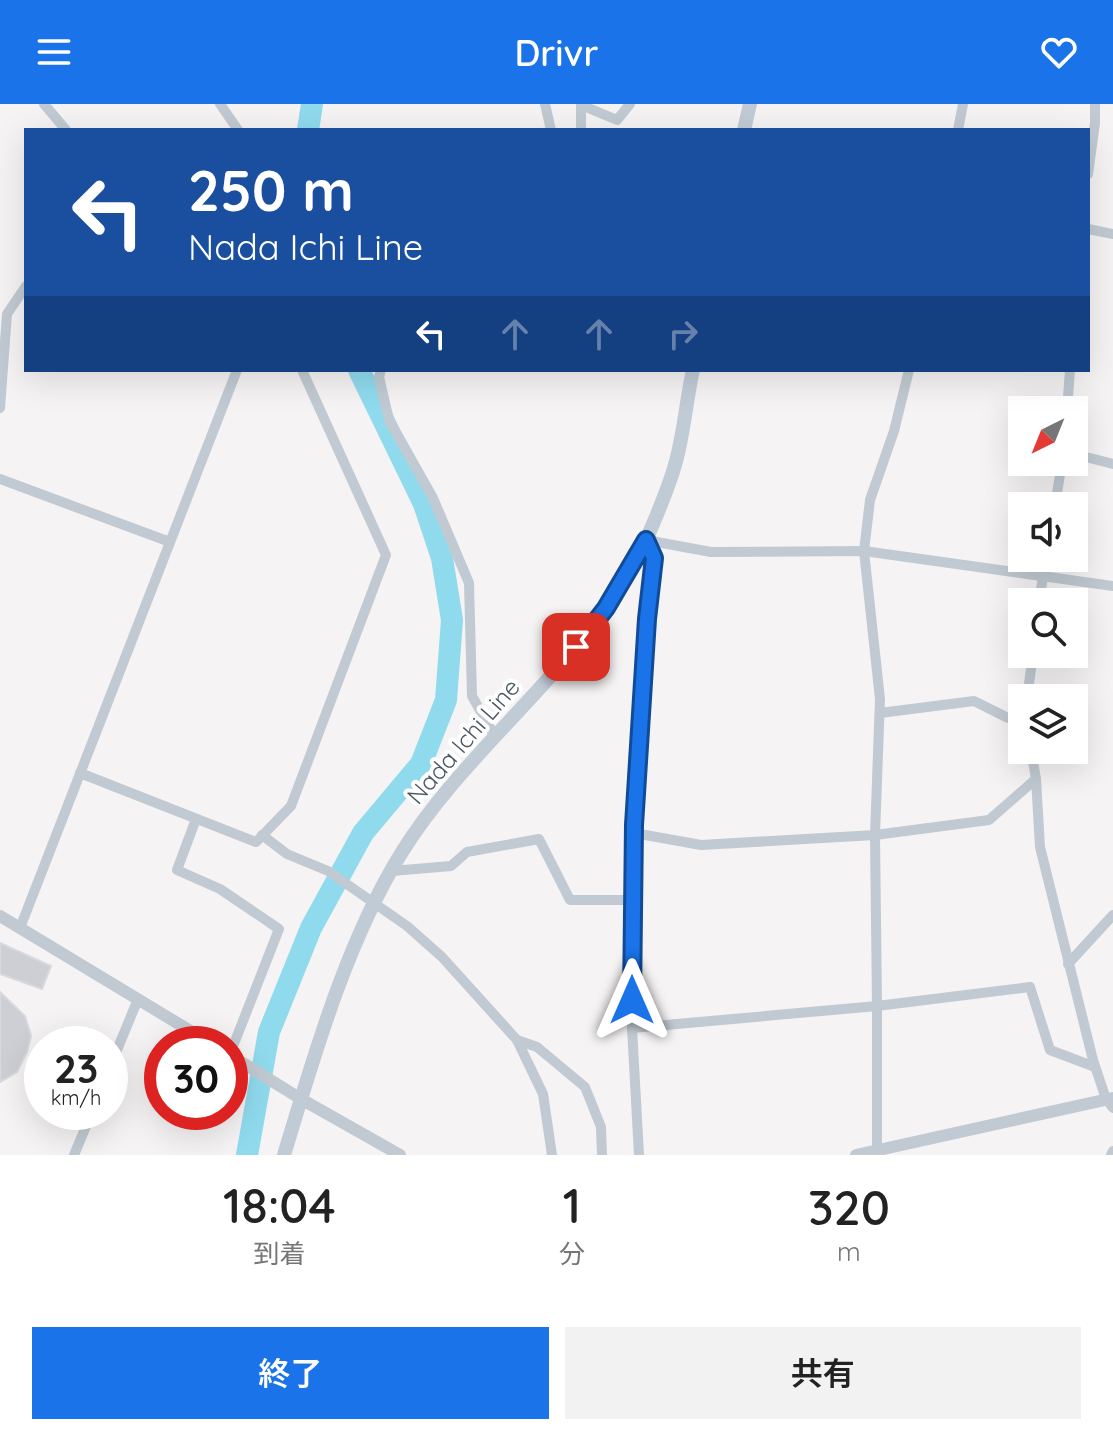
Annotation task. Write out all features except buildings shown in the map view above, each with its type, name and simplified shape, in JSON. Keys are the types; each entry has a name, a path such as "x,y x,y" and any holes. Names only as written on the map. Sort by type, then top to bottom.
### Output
{"main road":[{"path":"744,128 750,104"},
{"name":"Nada Ichi Line","path":"284,1155 323,1030 370,900 429,813 599,617 646,540 675,464 691,372"}],"street":[{"path":"44,104 64,128"},
{"path":"220,104 237,128"},
{"path":"545,104 551,128"},
{"path":"581,128 581,105 617,120 630,104"},
{"path":"958,128 963,104"},
{"path":"1090,159 1095,104"},
{"path":"1090,229 1113,234"},
{"path":"0,408 7,314 24,289"},
{"path":"20,928 236,372"},
{"path":"80,773 256,842 291,806 386,555 303,372"},
{"path":"380,372 389,420 433,498 469,583 472,696 494,735"},
{"path":"873,1152 877,1006 875,835 880,713 864,551 870,500 894,431 909,372"},
{"path":"1068,396 1070,372"},
{"path":"1088,458 1113,464"},
{"path":"0,479 170,542"},
{"path":"646,540 711,552 864,551 1113,586"},
{"path":"639,1155 632,1028 632,900 647,619 654,558 646,540"},
{"path":"1041,588 1043,572"},
{"path":"880,713 974,701 1008,718"},
{"path":"856,1155 1111,1102 1095,1067 1040,847 1033,764"},
{"path":"634,833 701,845 875,835 989,820 1036,779"},
{"path":"196,819 177,870 220,889 279,929 244,1026"},
{"path":"262,835 287,854 328,871 407,926 442,957 517,1040 543,1094 552,1155"},
{"path":"392,871 451,866 467,852 539,839 570,900 632,900"},
{"path":"1068,964 1113,915"},
{"path":"0,916 182,1026"},
{"path":"632,1028 877,1006 1030,987 1050,1050 1095,1067"},
{"path":"127,1026 138,999"},
{"path":"517,1040 537,1047 585,1087 601,1127 602,1155"},
{"path":"248,1065 400,1155"},
{"path":"74,1155 84,1130"}],"waterway":[{"path":"308,128 312,104"},
{"path":"247,1155 269,1032 311,928 363,833 421,764 446,700 452,620 442,558 424,504 360,372"}],"route":[{"path":"576,647 606,608 646,540 654,558 647,619 634,825 632,1000"}]}
